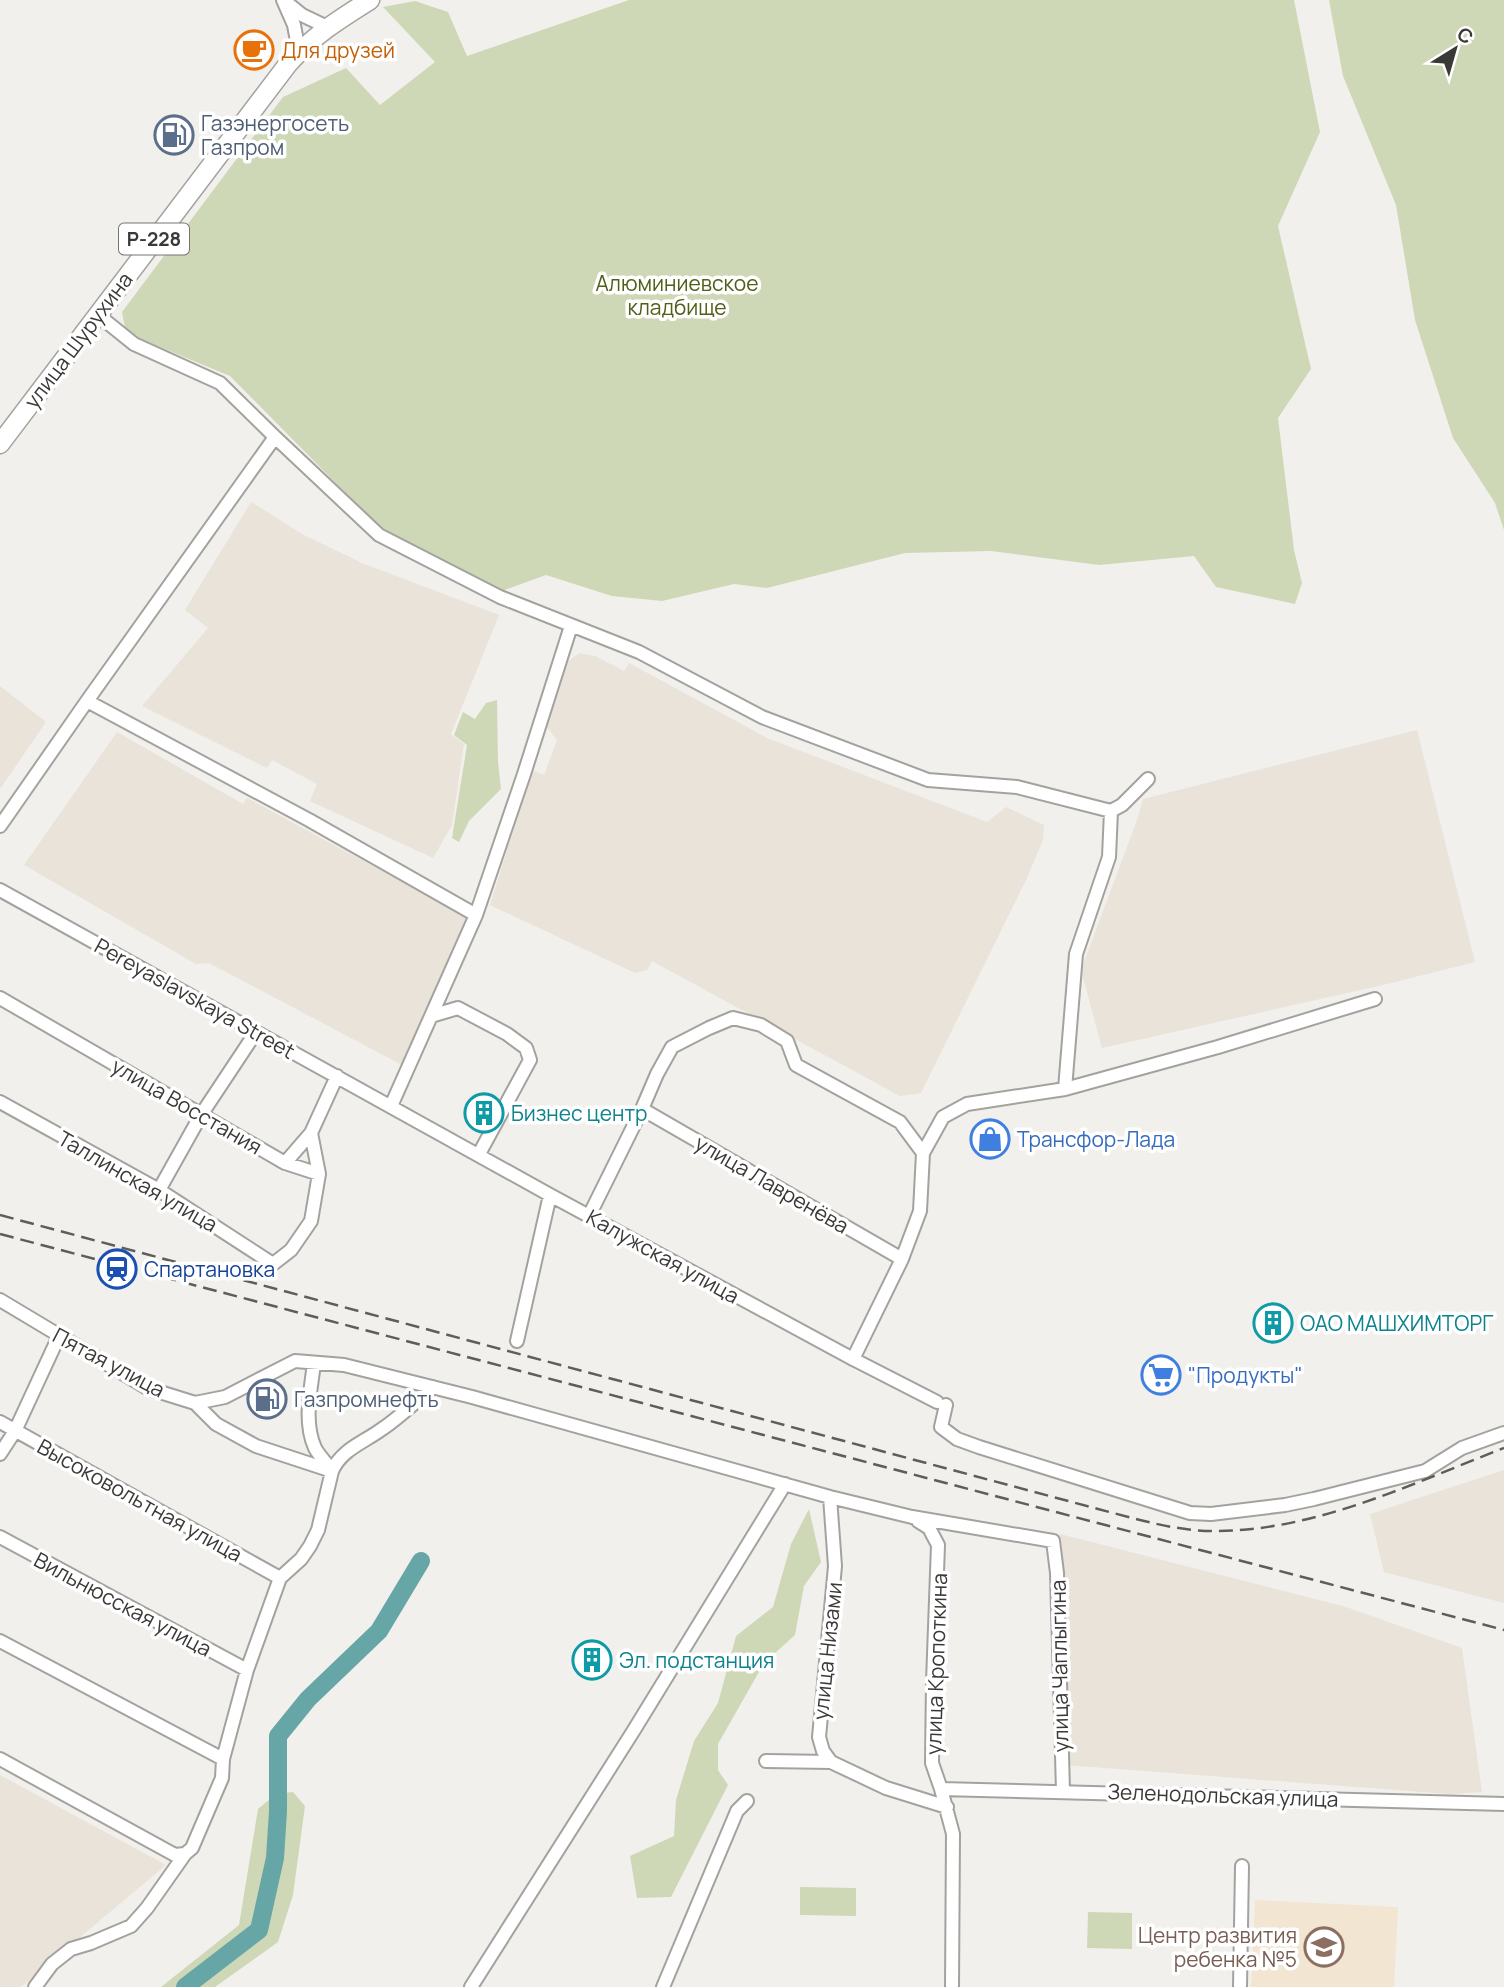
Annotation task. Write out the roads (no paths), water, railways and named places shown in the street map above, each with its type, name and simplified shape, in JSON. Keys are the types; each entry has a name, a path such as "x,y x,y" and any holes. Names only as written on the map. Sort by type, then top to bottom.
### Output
{"highway":[{"name":"Р-228","path":"320,33 370,0"},
{"name":"улица Шурухина","path":"0,444 262,96 299,52 320,33"}],"street":[{"path":"283,0 320,33"},
{"path":"283,0 294,25 299,52"},
{"path":"98,315 134,344 220,383 379,535 500,597 639,652 762,717 928,780 1017,787 1111,811 1148,779"},
{"path":"0,826 86,701 275,438"},
{"path":"391,1106 476,915 571,626"},
{"path":"86,701 309,820 476,915"},
{"path":"1065,1089 1076,954 1109,857 1111,811"},
{"name":"Pereyaslavskaya Street","path":"0,890 391,1106"},
{"name":"улица Восстания","path":"0,998 285,1163 311,1133 337,1076"},
{"path":"853,1360 902,1259 920,1211 923,1153 943,1117 967,1104 1065,1089 1218,1047 1375,999"},
{"path":"431,1016 458,1008 507,1034 526,1048 530,1060 479,1154"},
{"path":"589,1216 657,1074 673,1047 733,1018 761,1026 787,1041 796,1065 900,1122 923,1153"},
{"path":"159,1190 201,1115 256,1032"},
{"name":"Таллинская улица","path":"0,1102 159,1190 273,1264 291,1250 311,1221 319,1174"},
{"name":"Калужская улица","path":"391,1106 853,1360 942,1403 940,1427 957,1439 1190,1513 1210,1514 1285,1505 1425,1471 1462,1448 1504,1433"},
{"name":"улица Лавренёва","path":"642,1110 902,1259"},
{"path":"285,1163 319,1174 311,1133"},
{"path":"517,1341 550,1195"},
{"name":"Пятая улица","path":"0,1300 147,1388 195,1403 216,1424 256,1446 332,1471"},
{"path":"0,1454 15,1431 59,1336"},
{"path":"195,1403 225,1397 295,1361 344,1365 912,1517"},
{"path":"314,1363 308,1419 310,1433 316,1449 332,1471"},
{"path":"35,1987 52,1964 71,1948 91,1943 131,1926 147,1909 180,1854 192,1848 222,1778 223,1759 247,1670 280,1578 301,1559 318,1530 337,1460 382,1429 433,1387"},
{"name":"Высоковольтная улица","path":"0,1422 280,1578"},
{"path":"471,1987 634,1730 785,1484"},
{"name":"улица Низами","path":"830,1497 835,1566 819,1737 823,1752 831,1762"},
{"name":"улица Чаплыгина","path":"912,1517 1053,1541 1057,1573 1063,1791"},
{"name":"улица Кропоткина","path":"912,1517 929,1528 939,1545 932,1763 953,1834 951,1987"},
{"name":"Вильнюсская улица","path":"0,1537 247,1670"},
{"path":"0,1641 223,1759"},
{"path":"0,1759 180,1854"},
{"path":"766,1761 831,1762 886,1788 947,1807"},
{"name":"Зеленодольская улица","path":"941,1789 1504,1804"},
{"path":"663,1987 737,1811 747,1801"},
{"path":"1240,1987 1242,1866"}],"waterway":[{"path":"185,1987 259,1930 275,1858 278,1736 308,1699 379,1631 421,1561"}],"railway":[{"path":"0,1215 1173,1527 1218,1531 1292,1523 1364,1502 1504,1448"},
{"path":"0,1234 1504,1630"}],"place":[{"name":"Для друзей","path":"254,50"},
{"name":"Газэнергосеть Газпром","path":"174,135"},
{"name":"Бизнес центр","path":"484,1113"},
{"name":"Трансфор-Лада","path":"990,1139"},
{"name":"Спартановка","path":"117,1269"},
{"name":"ОАО МАШХИМТОРГ","path":"1273,1323"},
{"name":"\"Продукты\"","path":"1161,1375"},
{"name":"Газпромнефть","path":"267,1399"},
{"name":"Эл. подстанция","path":"592,1660"},
{"name":"Центр развития ребенка №5","path":"1324,1947"}],"park label":[{"name":"Алюминиевское кладбище","path":"677,295"}]}
